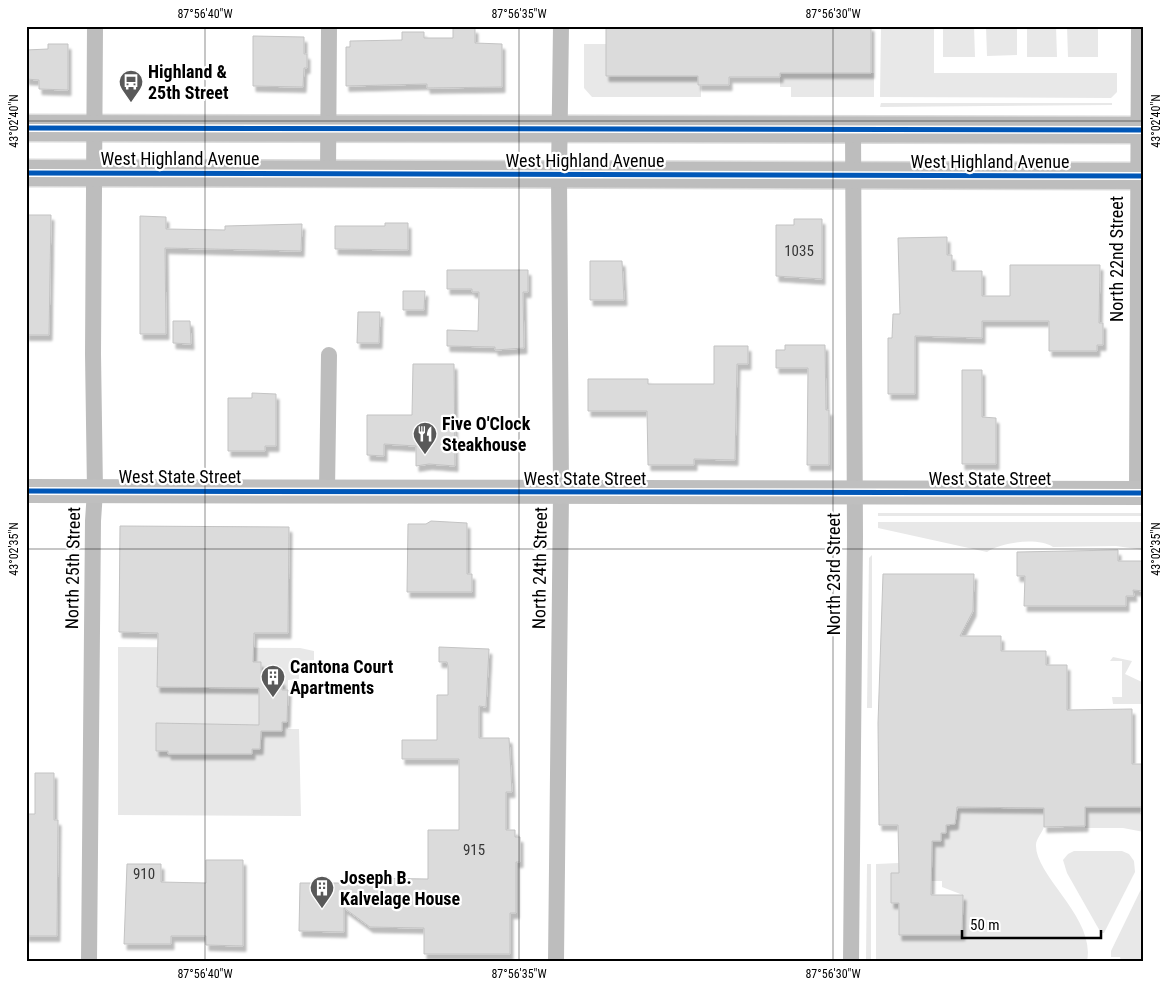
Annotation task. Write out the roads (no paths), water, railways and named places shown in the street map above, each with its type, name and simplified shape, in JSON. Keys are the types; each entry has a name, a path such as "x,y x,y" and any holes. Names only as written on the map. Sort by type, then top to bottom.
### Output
{"main road":[{"name":"West Highland Avenue","path":"26,128 559,127 1141,130"},
{"name":"West Highland Avenue","path":"26,173 1141,176"}],"street":[{"name":"North 25th Street","path":"89,961 92,540 95,491 95,26"},
{"path":"328,173 330,26"},
{"name":"North 24th Street","path":"556,961 561,493 558,174 561,26"},
{"name":"North 22nd Street","path":"1139,26 1141,130 1140,493"},
{"name":"North 23rd Street","path":"851,961 854,493 853,128"},
{"path":"327,490 329,355"},
{"name":"West State Street","path":"26,491 327,490 561,493 1140,493"}],"place":[{"name":"Highland & 25th Street","path":"131,103"},
{"name":"Five O'Clock Steakhouse","path":"425,455"},
{"name":"Cantona Court Apartments","path":"273,698"},
{"name":"Joseph B. Kalvelage House","path":"322,909"}]}
